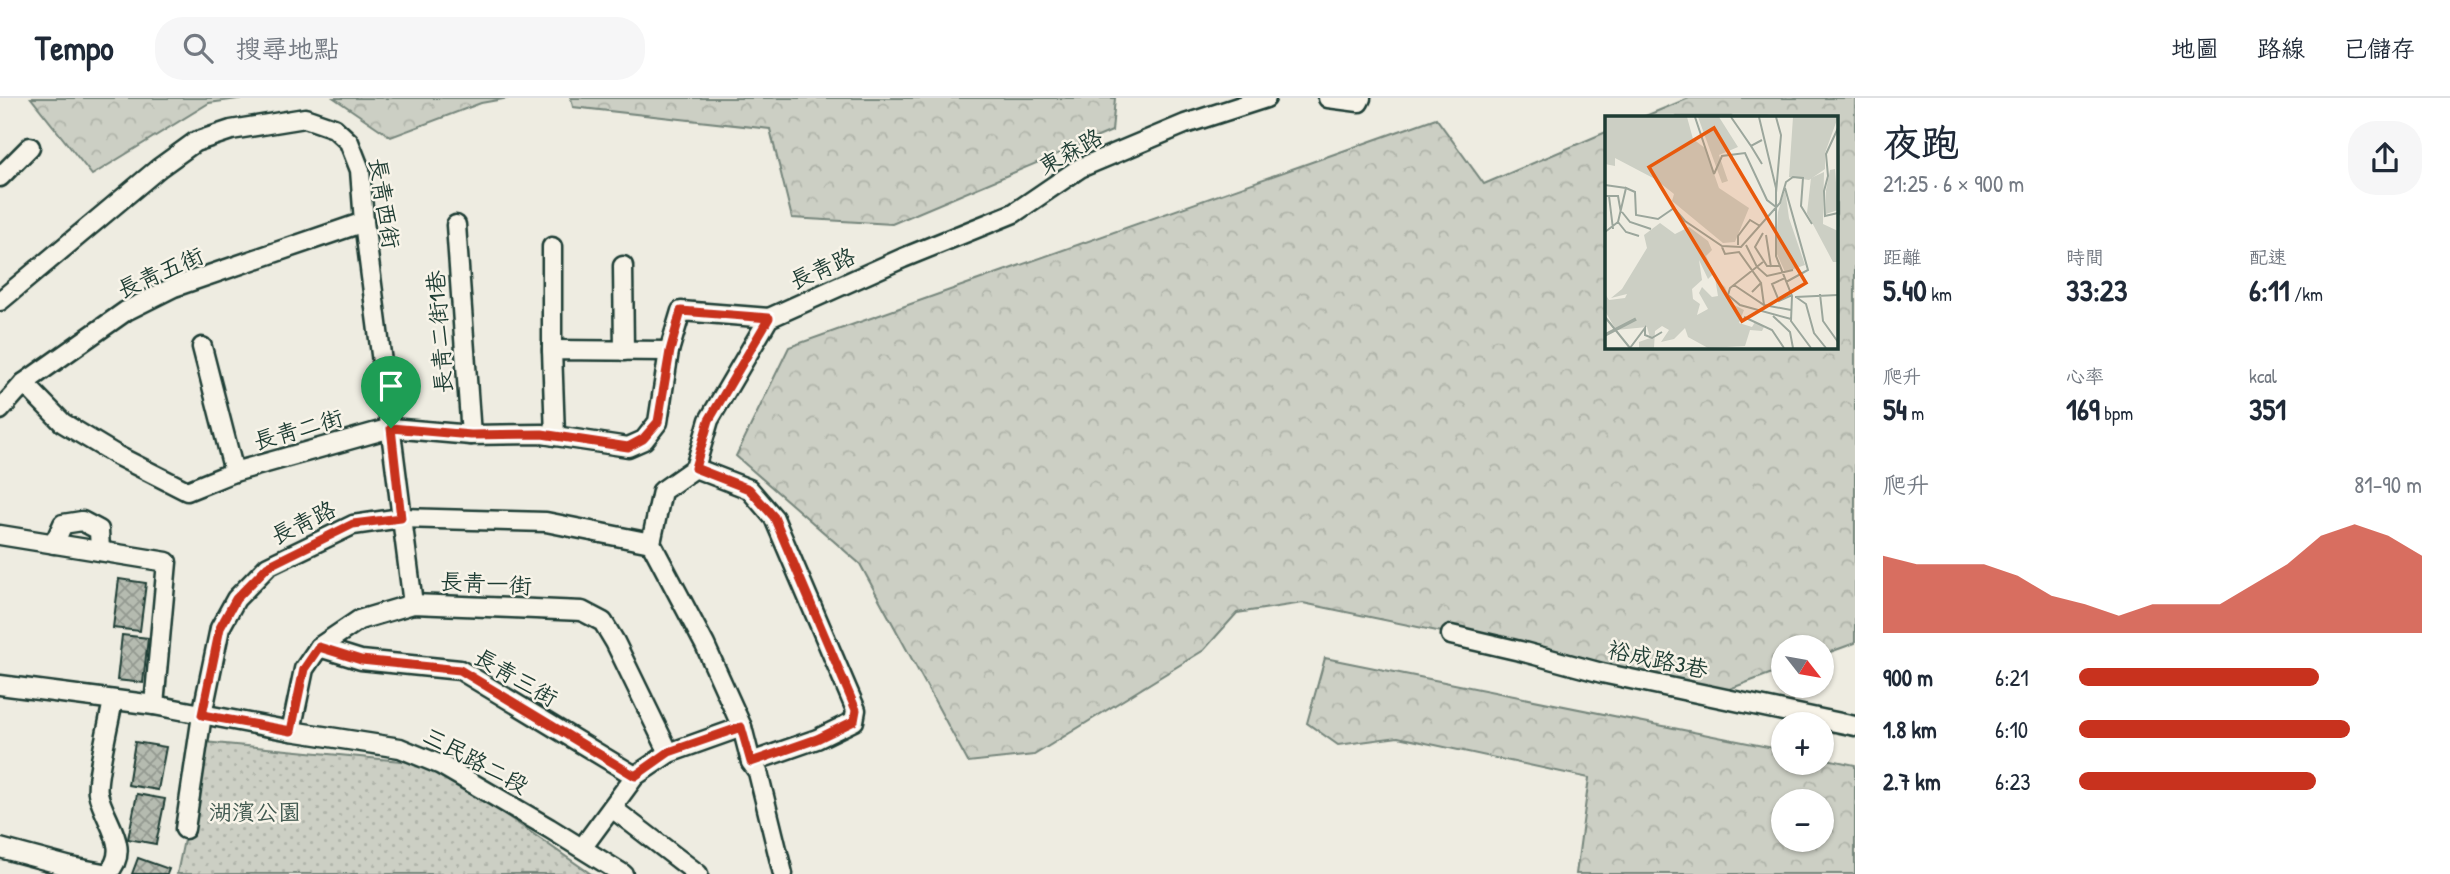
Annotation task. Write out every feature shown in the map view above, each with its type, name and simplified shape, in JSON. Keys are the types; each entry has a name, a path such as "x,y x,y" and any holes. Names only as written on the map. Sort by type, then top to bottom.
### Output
{"street":[{"name":"東森路","path":"903,258 1014,213 1080,168 1185,124 1266,98"},
{"path":"1328,98 1359,102 1361,98"},
{"name":"長青西街","path":"0,301 159,168 195,142 230,130 305,118 334,128 349,142 360,170 364,222 413,604"},
{"path":"0,177 30,146"},
{"name":"長青五街","path":"0,410 24,383 126,311 174,287 364,222"},
{"name":"長青二街1巷","path":"456,225 471,435"},
{"path":"552,247 555,436"},
{"name":"長青路","path":"769,318 903,258"},
{"path":"623,266 624,351"},
{"path":"552,350 670,351 681,311 769,318 709,420 695,468 662,491 651,543 705,645 741,727 751,762 758,772 783,874"},
{"name":"長青二街","path":"202,347 234,472 391,428 471,435 542,434 628,447 643,439 658,422 670,351"},
{"path":"24,383 62,423 118,456 187,491 234,472"},
{"path":"695,468 749,489 774,517 856,710 854,721 817,739 751,762"},
{"name":"長青路","path":"185,829 202,715 220,628 236,599 268,566 353,524 401,518 546,522 651,543"},
{"path":"54,544 63,524 82,521 99,530 100,551"},
{"path":"0,535 167,562 154,705"},
{"name":"長青一街","path":"291,731 304,669 319,647 359,620 413,604 582,611 603,622 669,752"},
{"name":"裕成路3巷","path":"1451,635 1602,673 1855,726"},
{"name":"長青三街","path":"319,647 361,660 460,670 635,776"},
{"name":"三民路二段","path":"0,685 154,705 400,748 441,765 623,874"},
{"path":"0,848 107,874 117,865 119,848 97,791 113,700"},
{"path":"582,848 635,776 669,752 741,727"},
{"path":"612,808 698,874"}],"green space":[{"path":"31,98 245,98 209,103 92,175"},
{"path":"334,98 509,98 481,103 391,137"},
{"path":"571,98 1115,98 1112,131 892,224 792,218 770,129 573,107"},
{"path":"1689,98 1855,98 1855,643 1834,651 1834,635 1771,635 1771,673 1724,691 1303,603 1237,613 1204,650 1034,755 968,762 860,564 736,456 789,347 1436,118 1484,184 1605,132 1605,348 1838,348 1838,116 1645,116"},
{"path":"1325,658 1771,748 1771,775 1834,775 1834,761 1855,765 1855,874 1576,874 1589,778 1398,737 1338,745 1307,723"},
{"name":"湖濱公園","path":"204,742 432,764 591,874 177,874"}],"building":[{"path":"119,579 146,583 140,631 113,628"},
{"path":"122,635 148,638 143,683 117,680"},
{"path":"135,742 166,747 158,790 128,785"},
{"path":"137,794 165,799 156,844 128,839"},
{"path":"138,858 169,869 167,874 132,874"}],"route":[{"path":"681,311 769,318 709,420 695,468 749,489 774,517 856,710 854,721 817,739 751,762 741,727 669,752 635,776 460,670 361,660 319,647 304,669 291,731 202,715 220,628 236,599 268,566 353,524 401,518 391,428 471,435 542,434 628,447 643,439 658,422 670,351 681,311"}]}
